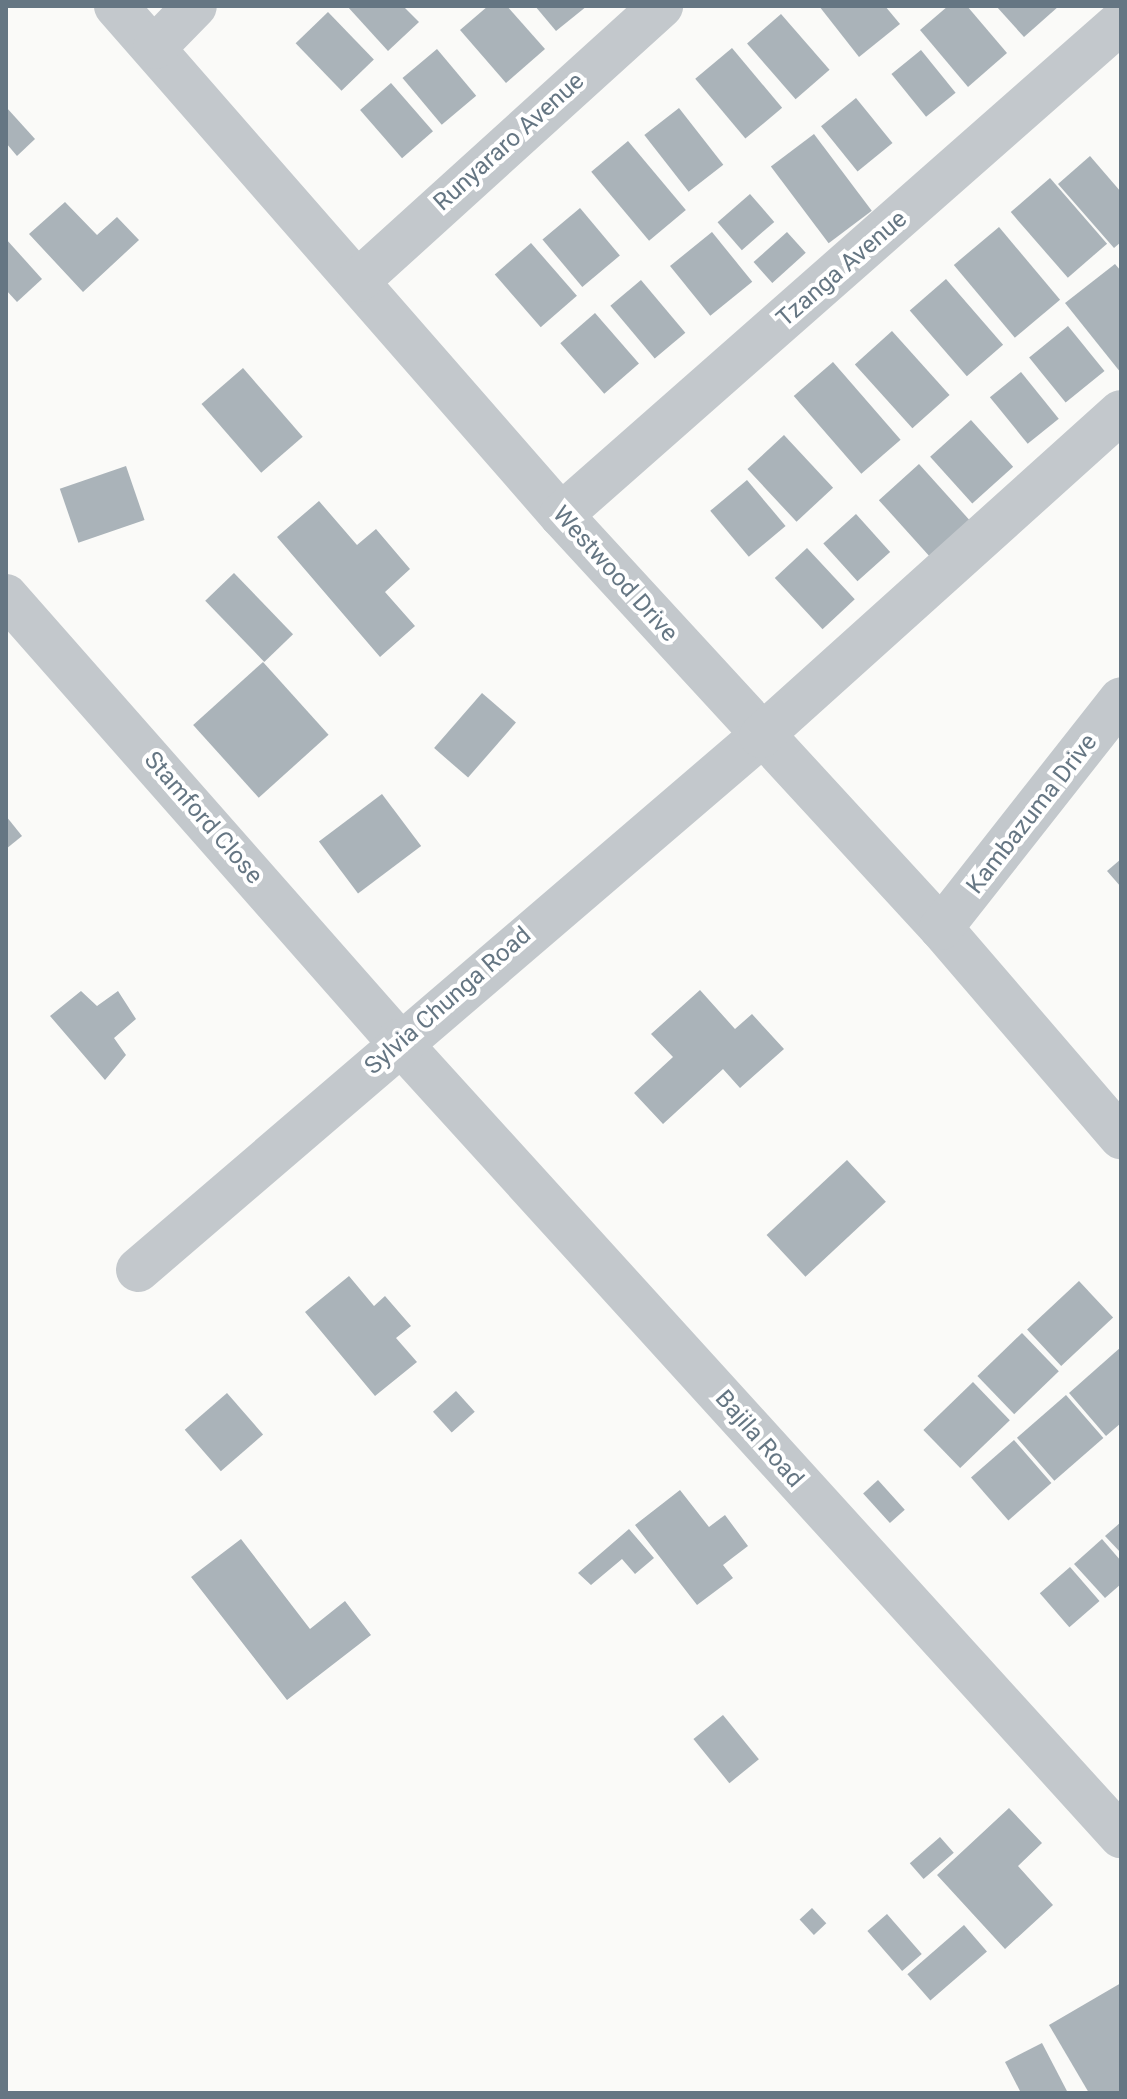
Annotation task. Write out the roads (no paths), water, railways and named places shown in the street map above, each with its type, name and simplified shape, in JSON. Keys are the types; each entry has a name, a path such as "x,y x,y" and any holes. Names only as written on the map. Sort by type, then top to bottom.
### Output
{"street":[{"name":"Westwood Drive","path":"116,6 359,280 561,515 761,736 941,928 1121,1137"},
{"path":"155,47 195,6"},
{"name":"Runyararo Avenue","path":"359,280 661,6"},
{"name":"Tzanga Avenue","path":"561,515 1121,22"},
{"name":"Sylvia Chunga Road","path":"138,1270 398,1041 761,736 1121,412"},
{"name":"Stamford Close","path":"6,596 398,1041"},
{"name":"Kambazuma Drive","path":"941,928 1121,699"},
{"name":"Bajila Road","path":"398,1041 1121,1836"}]}
